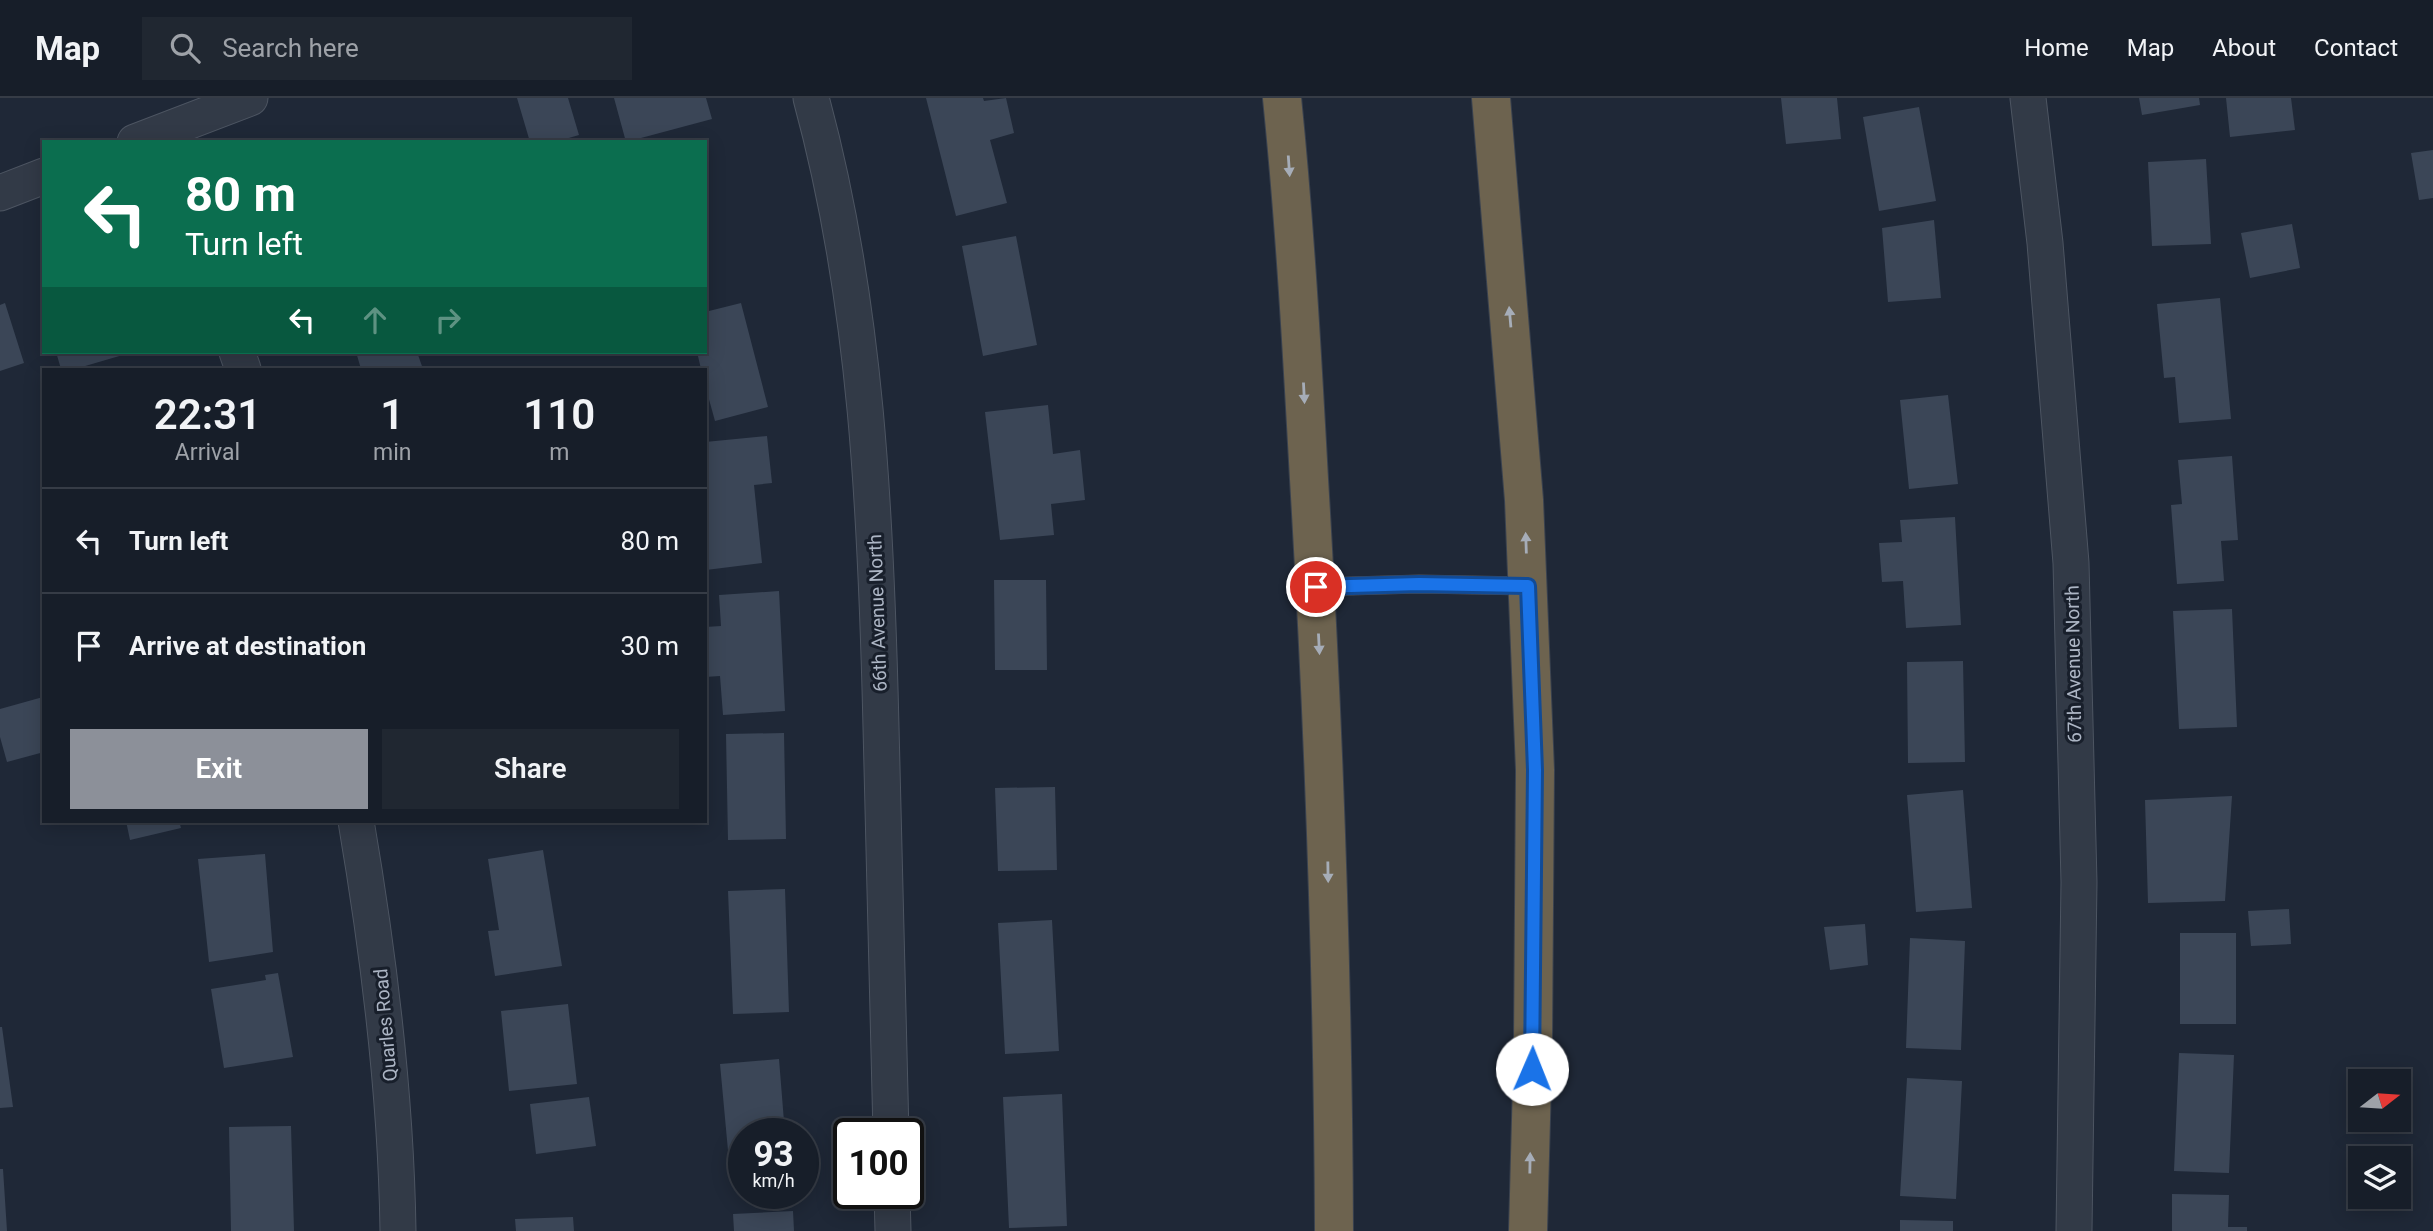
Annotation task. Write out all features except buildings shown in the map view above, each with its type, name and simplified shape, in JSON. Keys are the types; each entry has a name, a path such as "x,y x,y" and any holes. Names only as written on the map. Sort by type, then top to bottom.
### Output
{"highway":[{"path":"1282,98 1300,318 1328,847 1334,1231"},
{"path":"1491,98 1521,461 1535,770 1533,1045 1528,1231"}],"street":[{"path":"146,140 174,135 250,98"},
{"name":"66th Avenue North","path":"811,98 851,287 870,453 878,622 891,1118"},
{"name":"67th Avenue North","path":"2028,98 2045,243 2071,563 2079,882 2074,1231"},
{"path":"0,193 42,177"},
{"name":"Quarles Road","path":"356,823 376,936 397,1155 398,1231"},
{"path":"892,1209 893,1231"}],"lane":[{"path":"1316,587 1419,584 1528,586"}],"route":[{"path":"1316,587 1419,584 1528,586 1535,770 1532,1069"}]}
